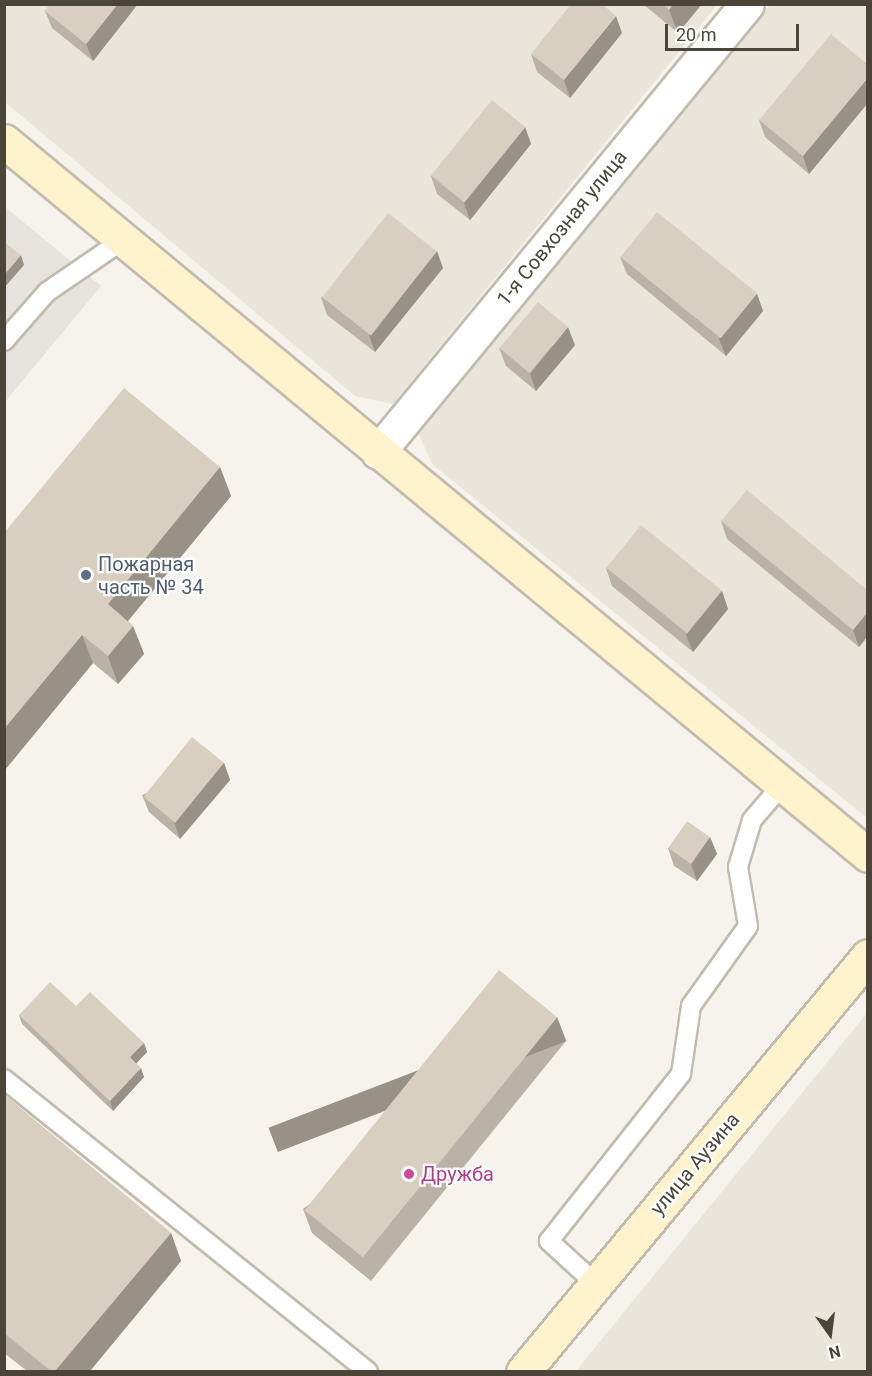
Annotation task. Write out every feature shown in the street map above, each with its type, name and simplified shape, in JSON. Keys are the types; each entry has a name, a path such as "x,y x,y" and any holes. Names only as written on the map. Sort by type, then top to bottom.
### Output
{"main road":[{"path":"4,141 126,238 378,452 867,855"},
{"name":"улица Аузина","path":"523,1371 867,956"}],"street":[{"name":"1-я Совхозная улица","path":"378,452 747,4"}],"lane":[{"path":"4,341 47,292 126,238"},
{"path":"596,1284 549,1241 681,1074 691,1005 748,926 738,867 752,820 782,784"},
{"path":"4,1080 368,1371"}],"shaded area":[{"path":"4,5 717,5 393,404 355,396 5,102"},
{"path":"770,5 867,5 867,818 432,464 419,434"},
{"path":"5,207 101,286 5,402"},
{"path":"867,1013 867,1371 576,1371"}],"building":[{"path":"50,4 118,4 86,44 45,11"},
{"path":"571,4 602,4 616,16 564,80 531,54"},
{"path":"663,4 673,4 669,10"},
{"path":"831,34 867,64 867,79 803,156 759,120"},
{"path":"492,100 525,127 464,202 431,175"},
{"path":"657,212 757,293 721,338 620,257"},
{"path":"388,213 437,251 371,335 322,297"},
{"path":"4,242 21,255 4,275"},
{"path":"538,302 568,327 529,373 499,348"},
{"path":"124,388 220,467 108,604 133,626 108,656 82,635 4,729 4,533"},
{"path":"747,490 867,590 867,613 853,630 721,521"},
{"path":"641,525 722,590 687,633 606,568"},
{"path":"192,737 224,763 175,823 144,797"},
{"path":"687,821 710,837 691,864 668,848"},
{"name":"Дружба","path":"499,970 557,1017 363,1257 305,1210"},
{"path":"50,982 76,1006 90,992 144,1043 130,1057 141,1068 110,1101 19,1015"},
{"path":"4,1095 171,1233 55,1371 51,1371 4,1333"}],"place":[{"name":"Пожарная часть № 34","path":"86,575"},
{"name":"Дружба","path":"409,1174"}]}
